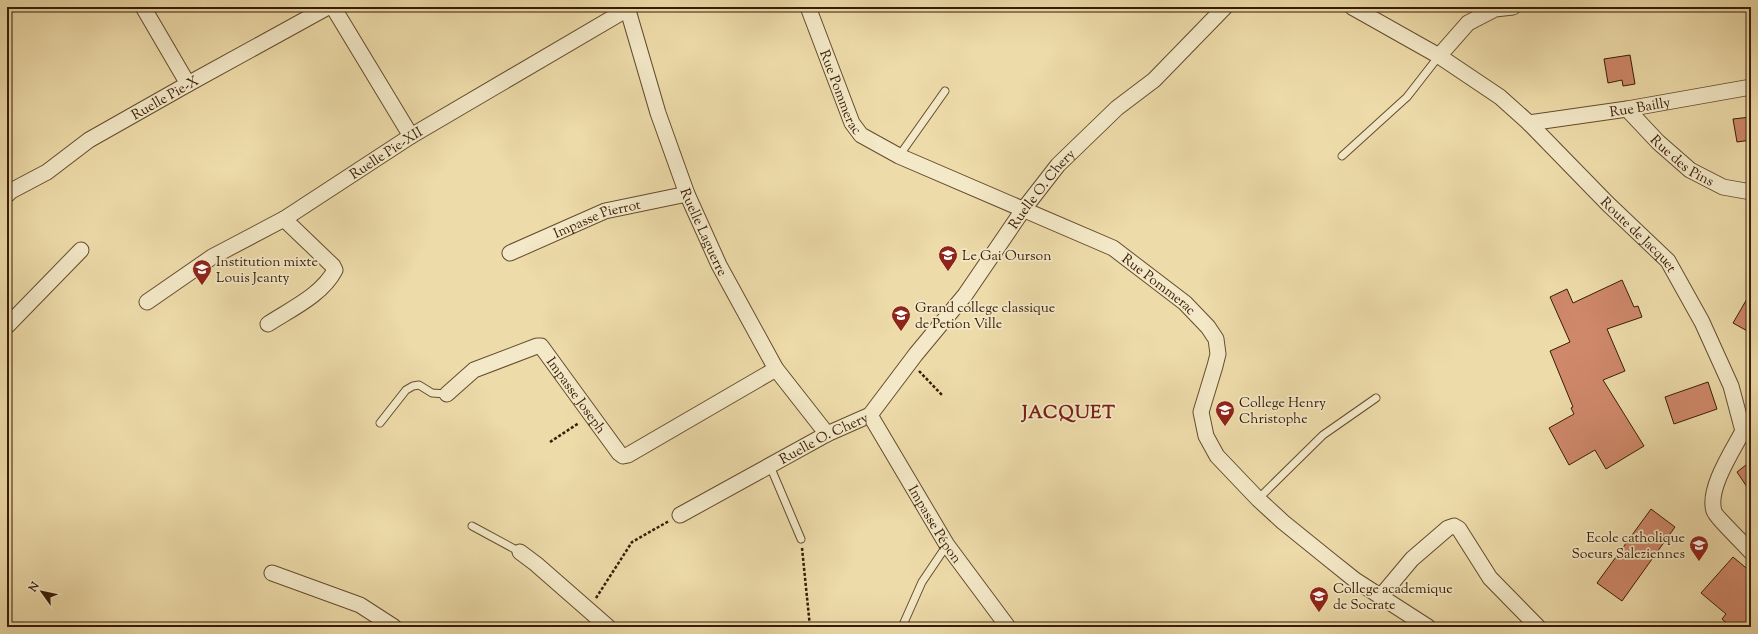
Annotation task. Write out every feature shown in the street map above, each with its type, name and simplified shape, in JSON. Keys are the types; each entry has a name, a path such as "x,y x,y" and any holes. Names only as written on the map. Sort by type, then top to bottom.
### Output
{"street":[{"path":"143,7 188,84"},
{"name":"Ruelle Pie-X","path":"7,195 11,191 47,172 89,140 328,7"},
{"path":"333,7 411,136"},
{"name":"Rue Pommerac","path":"808,7 852,123 861,135 899,156 1113,248 1185,303 1208,327 1216,339 1218,354 1201,412 1206,436 1217,456 1258,499 1283,522 1350,576 1428,627"},
{"name":"Ruelle O. Chery","path":"680,515 827,434 870,415 910,362 965,296 1023,210 1058,165 1117,108 1154,80 1225,7"},
{"name":"Route de Jacquet","path":"1352,7 1439,56 1500,97 1529,123 1608,204 1668,261 1702,322 1731,386 1743,431 1717,482 1713,499 1714,512 1751,552"},
{"path":"1439,56 1468,23 1495,9 1513,7"},
{"name":"Ruelle Pie-XII","path":"147,302 212,257 284,219 411,136 628,8"},
{"name":"Ruelle Laguerre","path":"628,8 658,113 687,194 719,265 776,369 827,434"},
{"name":"Rue Bailly","path":"1529,123 1626,109 1751,87"},
{"name":"Rue des Pins","path":"1626,109 1658,142 1690,170 1723,187 1751,192"},
{"name":"Impasse Pierrot","path":"510,253 606,211 687,194"},
{"path":"268,324 317,292 335,270 333,266 284,219"},
{"path":"7,326 81,250"},
{"name":"Impasse Joseph","path":"447,394 474,370 537,346 541,346 619,454 623,456 628,455 776,369"},
{"name":"Impasse Pépon","path":"870,415 947,545 1008,627"},
{"path":"1380,596 1412,559 1448,528 1454,526 1459,530 1490,578 1538,627"},
{"path":"520,552 536,564 608,627"},
{"path":"272,573 360,605 394,627"}],"lane":[{"path":"1342,156 1407,97 1439,56"},
{"path":"899,156 945,91"},
{"name":"Impasse Joseph","path":"380,423 406,390 414,386 419,386 432,393 447,394"},
{"path":"1258,499 1323,435 1376,398"},
{"path":"770,466 801,539"},
{"path":"472,526 520,552"},
{"path":"902,627 922,582 947,545"}],"path":[{"path":"910,362 942,396"},
{"path":"550,442 591,415"},
{"path":"588,610 632,542 680,515"},
{"path":"801,539 810,627"}],"building":[{"path":"1630,55 1635,84 1623,86 1622,80 1608,83 1604,59"},
{"path":"1751,117 1751,140 1737,142 1733,119"},
{"path":"1622,280 1634,307 1638,306 1642,317 1607,329 1625,371 1603,380 1644,446 1606,469 1595,450 1569,465 1549,428 1574,414 1571,408 1573,407 1550,351 1570,342 1550,297 1567,289 1573,303"},
{"path":"1751,292 1751,333 1733,323"},
{"path":"1708,382 1717,409 1674,424 1665,397"},
{"path":"1751,461 1751,493 1737,472"},
{"path":"1651,509 1675,527 1622,601 1597,583"},
{"path":"1733,557 1751,572 1751,621 1746,627 1731,627 1722,619 1726,614 1701,593"}],"place":[{"name":"Le Gai Ourson","path":"948,272"},
{"name":"Institution mixte Louis Jeanty","path":"202,286"},
{"name":"Grand college classique de Petion Ville","path":"901,332"},
{"name":"College Henry Christophe","path":"1225,427"},
{"name":"Ecole catholique Soeurs Saleziennes","path":"1699,562"},
{"name":"College academique de Socrate","path":"1319,613"}],"district":[{"name":"JACQUET","path":"1069,412"}]}
